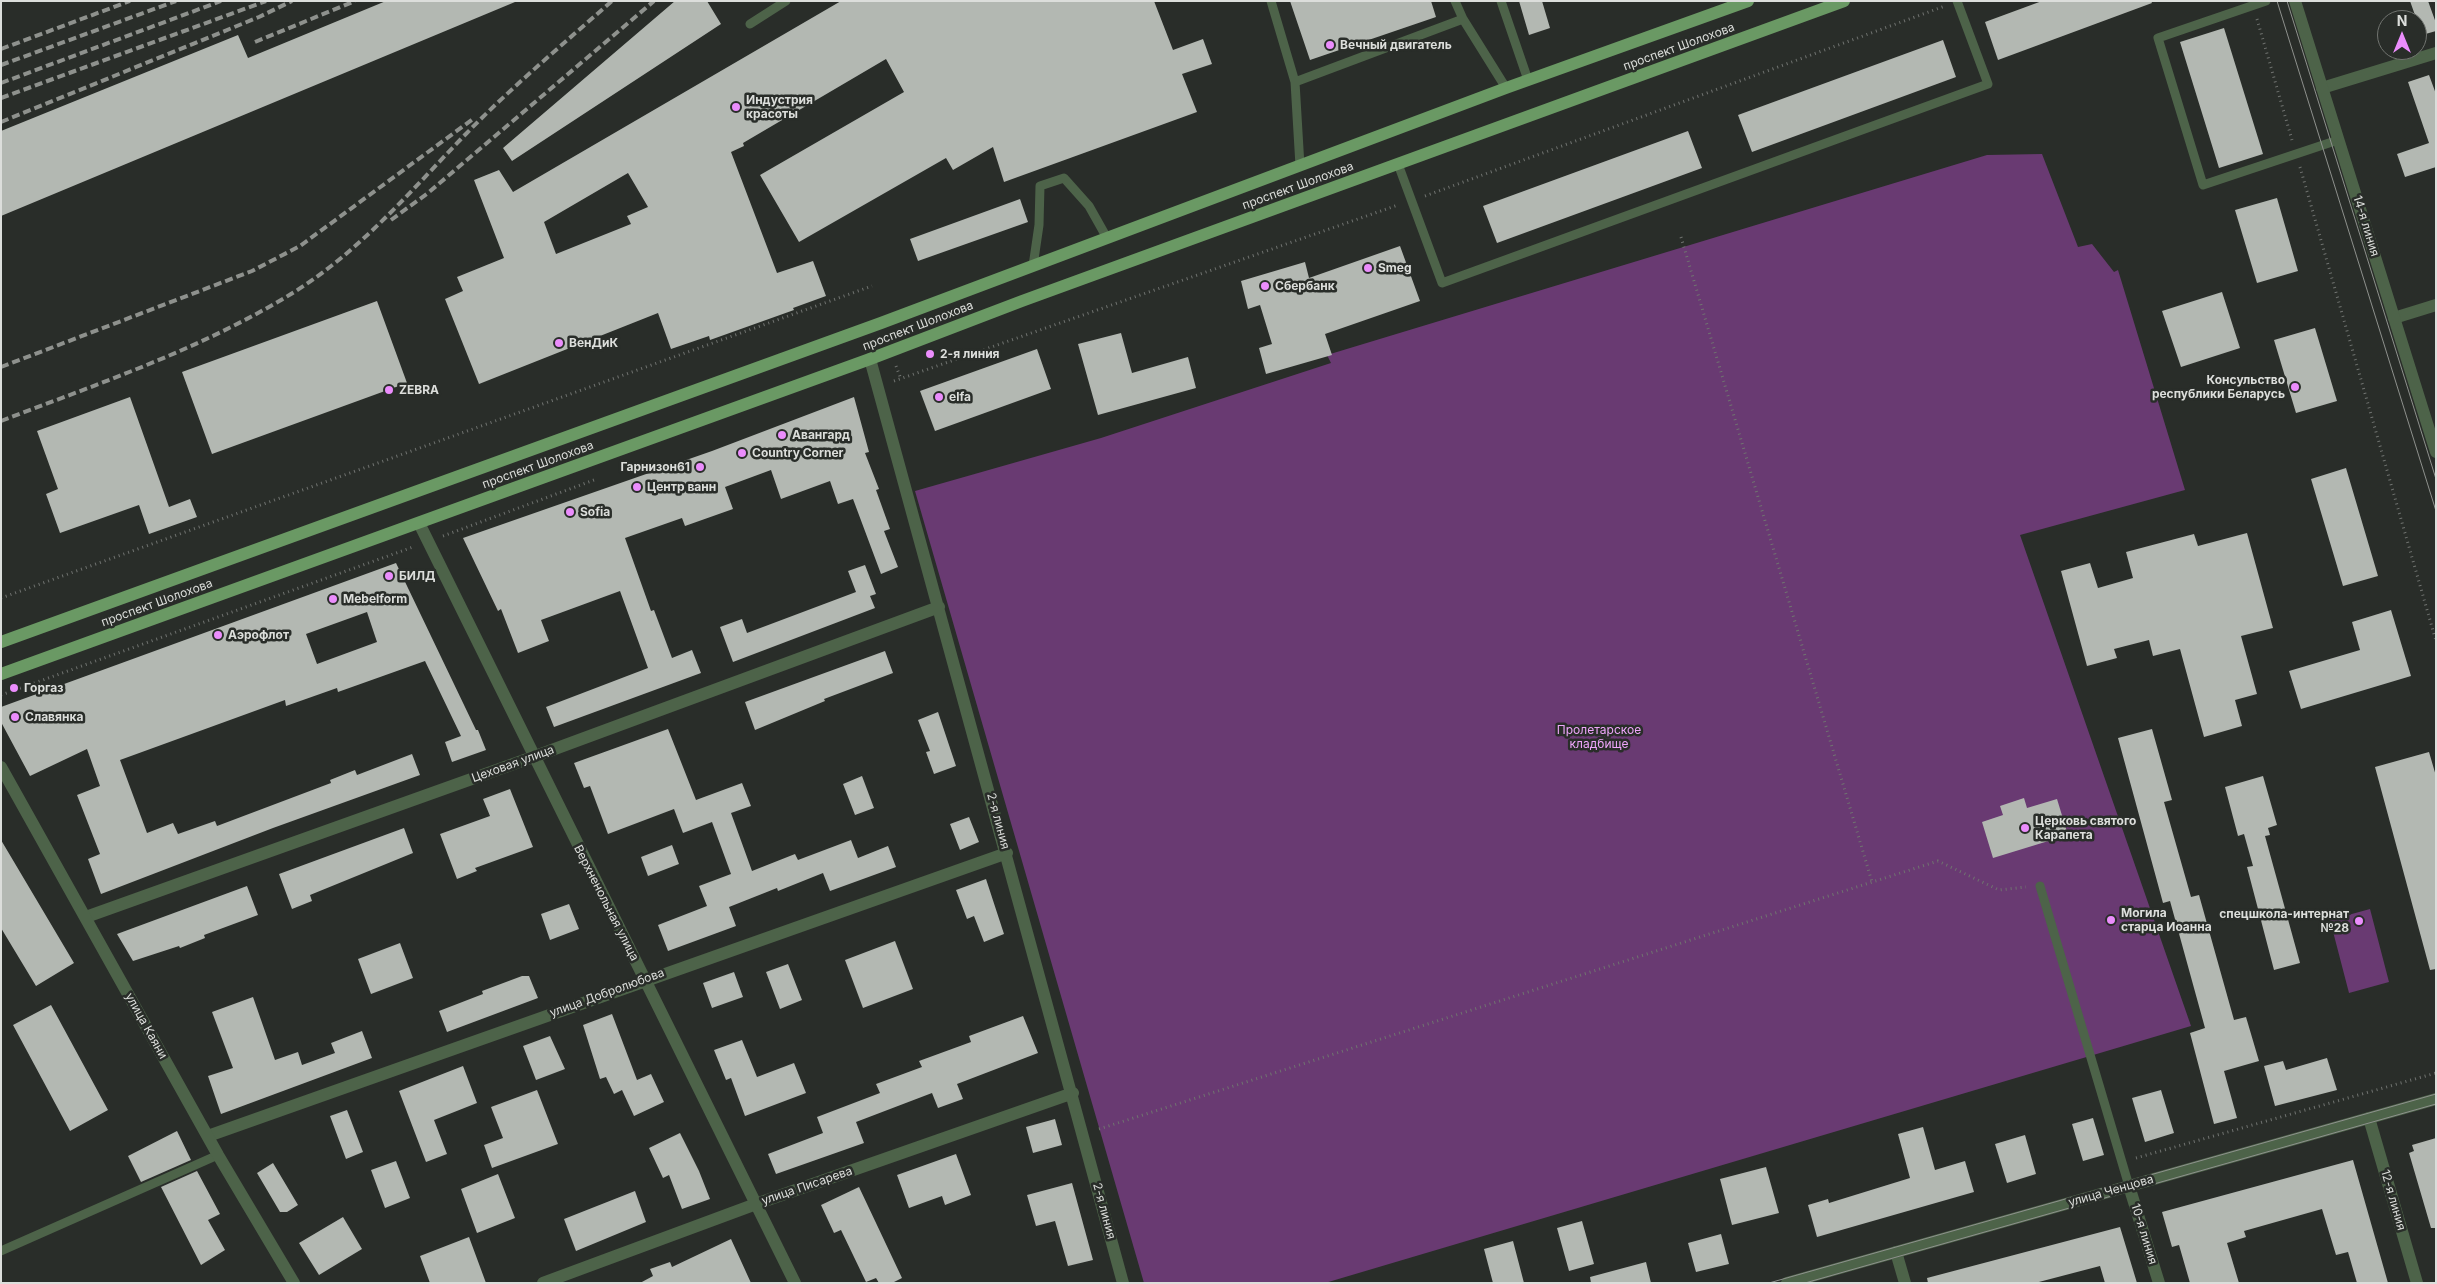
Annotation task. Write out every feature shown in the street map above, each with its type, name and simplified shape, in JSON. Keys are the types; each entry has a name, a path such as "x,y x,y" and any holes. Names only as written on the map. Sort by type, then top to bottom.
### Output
{"main road":[{"name":"проспект Шолохова","path":"1,642 872,327 1506,88 1748,1"},
{"name":"проспект Шолохова","path":"1,674 870,359 1022,301 1844,1"}],"street":[{"name":"14-я линия","path":"2295,1 2436,452"},
{"path":"2322,88 2436,53"},
{"path":"2394,318 2436,305"},
{"name":"2-я линия","path":"870,359 1073,1093 1123,1283"},
{"name":"Верхненольная улица","path":"419,523 533,757 795,1283"},
{"name":"Цеховая улица","path":"86,918 533,757 938,607"},
{"name":"улица Каяни","path":"1,767 218,1155 294,1283"},
{"name":"улица Добролюбова","path":"208,1136 1007,853"},
{"name":"улица Писарева","path":"544,1283 756,1204 1073,1093"},
{"name":"улица Ченцова","path":"1787,1283 2436,1099"},
{"name":"12-я линия","path":"2369,1118 2417,1283"},
{"name":"10-я линия","path":"2129,1186 2159,1283"},
{"path":"1896,1252 1906,1283"}],"lane":[{"path":"750,24 786,1"},
{"path":"1271,1 1295,82 1300,166"},
{"path":"1455,1 1463,19 1506,88"},
{"path":"1501,1 1528,80"},
{"path":"1398,164 1442,283 1988,84 1958,1"},
{"path":"2266,1 2158,38 2203,185 2338,140"},
{"path":"1295,82 1463,19"},
{"path":"1033,266 1039,225 1040,186 1064,178 1089,206 1107,238"},
{"path":"2040,886 2129,1186"},
{"path":"1,1251 218,1155"}],"path":[{"path":"878,386 1412,200 1948,5"},
{"path":"2253,6 2436,641"},
{"path":"1681,237 1872,882"},
{"path":"1,598 872,286"},
{"path":"1,695 428,542 595,479"},
{"path":"1084,1134 1938,860 1999,890 2040,886"},
{"path":"2122,1162 2436,1073"}],"green space":[{"name":"Пролетарское кладбище","path":"2042,154 2078,247 2092,244 2114,272 2118,270 2185,490 2020,535 2191,1026 1325,1283 1144,1283 915,491 1101,438 1331,363 1327,355 1987,155"},
{"path":"2370,909 2389,982 2349,993 2330,920"}],"building":[{"path":"386,1 515,2 1,216 1,131 238,35 248,58"},
{"path":"675,1 707,1 721,24 512,161 503,148"},
{"path":"841,1 1154,1 1173,50 1203,39 1212,64 1182,74 1197,112 1004,182 993,147 953,170 946,158 799,242 760,175 904,92 886,59 743,143 744,146 731,152 777,273 813,261 826,296 793,308 794,310 710,340 709,336 671,349 658,313 479,384 445,299 463,291 457,277 504,258 474,180 499,170 513,192","holes":["628,173 648,207 627,216 631,224 556,254 544,222"]},
{"name":"Вечный двигатель","path":"1290,1 1431,1 1436,17 1310,60"},
{"path":"1519,1 1542,1 1550,28 1529,35"},
{"path":"2042,1 2151,1 2152,3 1998,60 1985,22"},
{"path":"2410,1 2428,1 2436,23 2436,31 2427,34 2427,10 2413,10"},
{"path":"2224,28 2263,154 2219,168 2180,42"},
{"path":"1943,40 1956,77 1752,152 1738,115"},
{"path":"2429,75 2436,94 2436,167 2405,177 2397,154 2429,143 2408,82"},
{"path":"1688,131 1702,168 1497,243 1483,206"},
{"path":"2277,198 2298,271 2257,283 2235,210"},
{"path":"1020,199 1028,222 918,261 910,239"},
{"path":"1400,246 1420,301 1325,334 1332,355 1266,374 1259,348 1272,344 1260,305 1248,309 1241,281 1305,262 1309,278"},
{"path":"2222,292 2240,348 2181,367 2162,311"},
{"path":"377,301 407,383 212,454 182,372"},
{"path":"2315,328 2337,401 2296,413 2274,340"},
{"path":"1121,333 1132,373 1188,357 1196,388 1098,415 1078,344"},
{"path":"1037,349 1051,389 935,431 920,391"},
{"path":"130,397 169,507 190,499 197,517 149,534 139,505 60,533 46,494 58,489 37,431"},
{"path":"854,397 869,452 865,453 879,489 876,490 890,529 884,531 898,567 881,574 853,499 838,504 830,481 781,499 771,470 725,487 733,509 685,526 682,518 625,538 651,611 654,610 672,658 692,650 701,673 554,727 546,707 648,668 620,591 541,620 549,641 518,653 501,609 498,611 463,538 712,451"},
{"path":"2346,468 2378,576 2343,586 2311,479"},
{"path":"2247,533 2273,628 2241,636 2257,694 2235,700 2242,726 2204,737 2180,649 2153,656 2149,640 2114,649 2117,658 2087,666 2061,571 2090,563 2098,588 2133,578 2126,552 2194,534 2198,546"},
{"path":"396,563 486,750 452,762 445,742 461,736 425,661 338,692 337,688 286,706 285,700 120,760 147,833 173,823 178,834 215,821 217,826 331,783 330,780 355,770 357,775 412,754 420,775 273,828 101,894 88,859 100,854 77,795 100,786 87,749 30,776 1,722 1,707","holes":["367,612 377,642 317,664 306,634"]},
{"path":"865,565 876,594 870,596 875,608 733,662 720,627 742,619 747,633 856,592 848,571"},
{"path":"2391,610 2411,676 2301,709 2289,671 2360,650 2352,622"},
{"path":"885,651 893,673 824,699 825,701 755,730 745,702"},
{"path":"938,712 956,766 934,774 926,752 930,751 918,720"},
{"path":"668,729 696,800 742,783 751,806 731,813 752,871 795,854 798,860 851,840 858,858 888,846 896,867 830,891 823,873 778,891 777,888 729,907 736,926 668,951 658,925 707,906 699,886 731,874 712,822 683,833 674,809 608,834 590,786 584,788 574,763"},
{"path":"2152,729 2172,800 2164,802 2191,897 2199,895 2234,1020 2246,1017 2259,1061 2224,1071 2237,1118 2214,1124 2190,1033 2205,1028 2170,901 2163,903 2118,738"},
{"path":"2429,752 2436,776 2436,969 2430,970 2375,767"},
{"path":"862,776 874,808 855,815 843,784"},
{"path":"2263,776 2277,825 2268,828 2270,835 2265,836 2300,963 2274,970 2247,867 2253,866 2244,834 2238,836 2225,787"},
{"path":"510,789 533,847 475,868 477,871 457,879 440,834 490,816 483,799"},
{"name":"Церковь святого Карапета","path":"2024,798 2027,808 2057,799 2068,835 1993,858 1982,822 2003,815 2000,806"},
{"path":"969,817 979,842 960,850 950,824"},
{"path":"404,828 413,853 310,895 312,901 292,909 279,874"},
{"path":"1,840 74,963 36,986 1,928"},
{"path":"672,845 679,864 648,876 641,857"},
{"path":"986,879 1004,934 984,942 974,916 967,919 956,890"},
{"path":"247,886 258,915 204,935 205,938 180,948 179,946 133,961 117,934"},
{"path":"569,904 579,929 550,940 541,914"},
{"path":"895,941 913,989 863,1008 845,960"},
{"path":"400,943 413,978 371,994 358,959"},
{"path":"788,964 802,1000 780,1009 766,972"},
{"path":"734,972 743,997 712,1008 703,983"},
{"path":"522,976 529,976 538,998 447,1032 439,1011 483,994 482,991"},
{"path":"253,997 275,1060 298,1052 302,1065 335,1053 331,1043 362,1031 372,1058 221,1114 208,1076 233,1068 212,1012"},
{"path":"51,1005 108,1110 70,1131 13,1025"},
{"path":"612,1014 637,1080 651,1074 664,1102 634,1116 622,1090 614,1094 606,1077 600,1079 583,1025"},
{"path":"1023,1016 1038,1053 957,1084 963,1099 938,1108 932,1093 856,1122 864,1143 776,1174 768,1154 823,1133 817,1117 880,1093 876,1084 922,1067 919,1061 971,1042 969,1036"},
{"path":"550,1036 565,1069 536,1080 523,1046"},
{"path":"742,1040 757,1077 794,1063 806,1093 745,1116 731,1078 726,1080 714,1050"},
{"path":"2327,1058 2337,1090 2275,1106 2264,1066 2283,1061 2286,1070"},
{"path":"463,1066 477,1103 434,1120 447,1154 426,1162 399,1091"},
{"path":"537,1090 558,1144 492,1168 484,1145 503,1138 491,1107"},
{"path":"2161,1090 2174,1133 2145,1142 2132,1098"},
{"path":"347,1110 363,1152 346,1159 330,1116"},
{"path":"2093,1118 2104,1155 2083,1161 2072,1124"},
{"path":"1055,1119 1062,1145 1033,1153 1026,1127"},
{"path":"1923,1127 1935,1170 1965,1161 1974,1192 1817,1237 1808,1205 1828,1199 1829,1203 1910,1178 1898,1134"},
{"path":"177,1131 191,1160 141,1182 128,1156"},
{"path":"680,1133 699,1171 710,1199 682,1209 669,1175 663,1178 649,1148"},
{"path":"2025,1135 2036,1174 2007,1183 1995,1144"},
{"path":"2436,1138 2436,1228 2431,1228 2409,1153 2414,1151 2412,1145"},
{"path":"956,1154 971,1195 945,1205 942,1196 909,1208 897,1175"},
{"path":"2353,1160 2388,1283 2357,1283 2348,1252 2336,1255 2322,1209 2244,1231 2246,1237 2227,1243 2239,1283 2190,1283 2179,1245 2172,1247 2162,1212"},
{"path":"396,1161 410,1198 385,1208 371,1170"},
{"path":"273,1163 298,1205 287,1212 280,1212 257,1173"},
{"path":"1766,1167 1779,1213 1732,1225 1720,1179"},
{"path":"197,1171 220,1214 208,1220 225,1250 201,1265 161,1187"},
{"path":"498,1174 515,1218 477,1233 461,1189"},
{"path":"1072,1183 1093,1260 1068,1266 1055,1221 1036,1226 1027,1195"},
{"path":"859,1187 902,1278 892,1283 879,1283 876,1278 866,1282 841,1230 834,1233 821,1205"},
{"path":"635,1191 646,1222 576,1251 564,1219"},
{"path":"343,1217 362,1249 319,1275 299,1243"},
{"path":"1582,1221 1594,1264 1569,1271 1557,1228"},
{"path":"2120,1227 2137,1283 2105,1283 2100,1266 2035,1283 1928,1283 1927,1278"},
{"path":"1721,1234 1729,1264 1696,1272 1688,1243"},
{"path":"469,1237 486,1283 430,1283 420,1256"},
{"path":"731,1239 751,1283 640,1283 653,1276 650,1269 670,1262 672,1267"},
{"path":"1513,1241 1524,1283 1493,1283 1484,1249"},
{"path":"1646,1262 1651,1283 1591,1283 1590,1277"}],"tram line":[{"path":"2277,1 2436,511"},
{"path":"2287,1 2436,479"},
{"path":"1769,1283 2436,1094"},
{"path":"1805,1283 2436,1104"}],"railway":[{"path":"1,49 130,1"},
{"path":"1,65 176,1"},
{"path":"1,83 221,1"},
{"path":"1,98 266,1"},
{"path":"1,122 259,17 292,1"},
{"path":"255,42 355,1"},
{"path":"1,421 113,379 222,332 257,314 315,278 381,222 497,103 612,1"},
{"path":"391,220 428,193 654,1"},
{"path":"1,367 252,271 300,246 473,119"}],"place":[{"name":"Вечный двигатель","path":"1330,45"},
{"name":"Индустрия красоты","path":"736,107"},
{"name":"Smeg","path":"1368,268"},
{"name":"Сбербанк","path":"1265,286"},
{"name":"ВенДиК","path":"559,343"},
{"name":"2-я линия","path":"930,354"},
{"name":"Консульство республики Беларусь","path":"2295,387"},
{"name":"ZEBRA","path":"389,390"},
{"name":"elfa","path":"939,397"},
{"name":"Авангард","path":"782,435"},
{"name":"Country Corner","path":"742,453"},
{"name":"Гарнизон61","path":"700,467"},
{"name":"Центр ванн","path":"637,487"},
{"name":"Sofia","path":"570,512"},
{"name":"БИЛД","path":"389,576"},
{"name":"Mebelform","path":"333,599"},
{"name":"Аэрофлот","path":"218,635"},
{"name":"Горгаз","path":"14,688"},
{"name":"Славянка","path":"15,717"},
{"name":"Церковь святого Карапета","path":"2025,828"},
{"name":"Могила старца Иоанна","path":"2111,920"},
{"name":"спецшкола-интернат №28","path":"2359,921"}]}
